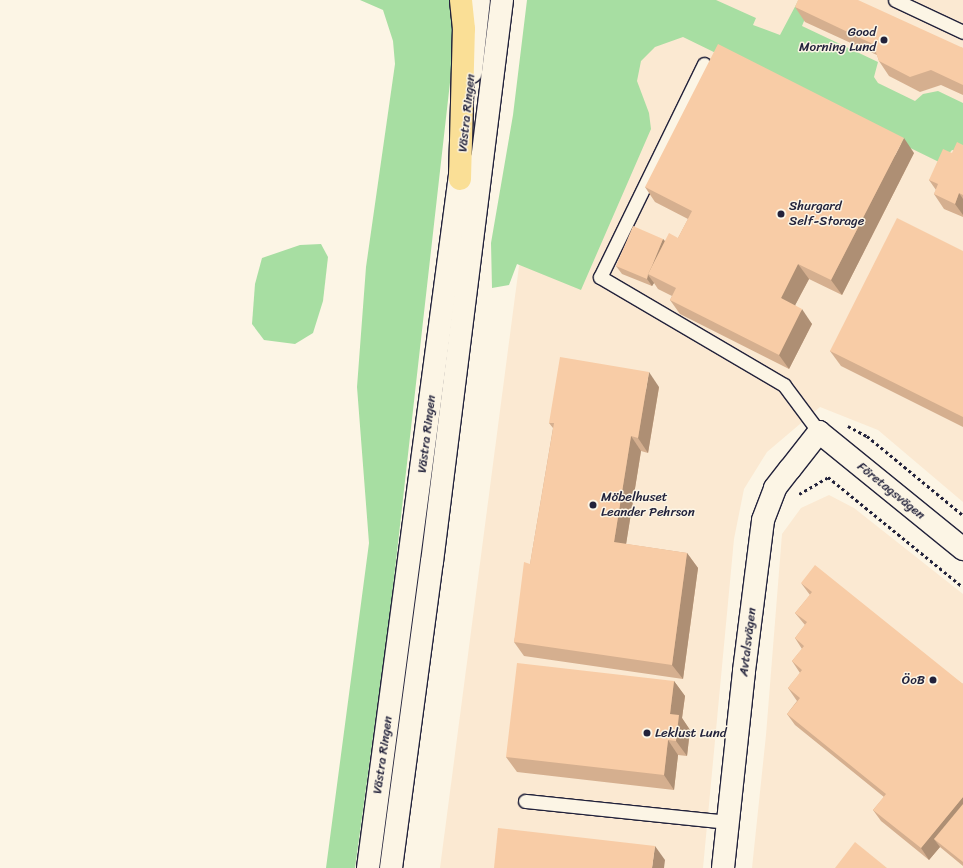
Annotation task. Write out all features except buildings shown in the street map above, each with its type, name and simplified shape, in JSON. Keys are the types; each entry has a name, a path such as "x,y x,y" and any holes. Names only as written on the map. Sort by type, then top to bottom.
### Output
{"main road":[{"path":"460,179 464,29 461,0"},
{"name":"Västra Ringen","path":"368,868 460,179 479,0"},
{"name":"Västra Ringen","path":"391,868 432,562 502,0"},
{"name":"Företagsvägen","path":"819,432 963,549"},
{"name":"Avtalsvägen","path":"723,868 744,671 763,520 775,488 819,432"}],"lane":[{"path":"895,0 963,32"},
{"path":"704,64 600,277 784,385 819,432"},
{"path":"525,801 729,822"}],"path":[{"path":"819,432 830,425 851,427 867,436 963,515"},
{"path":"795,498 828,477 963,587"}],"shaded area":[{"path":"627,0 963,0 963,502 878,430 820,407 767,452 744,489 734,539 703,868 440,868 519,266"},
{"path":"829,495 854,508 963,594 963,868 752,868 766,735 782,534 801,508"}],"green space":[{"path":"360,0 450,0 454,8 454,47 390,614 355,868 326,868 369,543 357,387 366,267 395,64 393,41 383,10"},
{"path":"527,0 716,0 756,18 753,25 780,35 798,1 810,6 802,26 878,62 874,77 878,83 915,101 923,94 938,91 963,103 963,151 952,150 941,163 683,37 655,47 641,61 637,81 649,113 651,129 581,290 517,264 509,285 492,288 491,243 513,115"},
{"path":"321,244 328,257 323,301 313,333 295,344 264,340 252,324 255,284 262,258 300,245"}],"place":[{"name":"Good Morning Lund","path":"884,40"},
{"name":"Shurgard Self-Storage","path":"781,214"},
{"name":"Möbelhuset Leander Pehrson","path":"593,505"},
{"name":"ÖoB","path":"933,680"},
{"name":"Leklust Lund","path":"647,733"}]}
